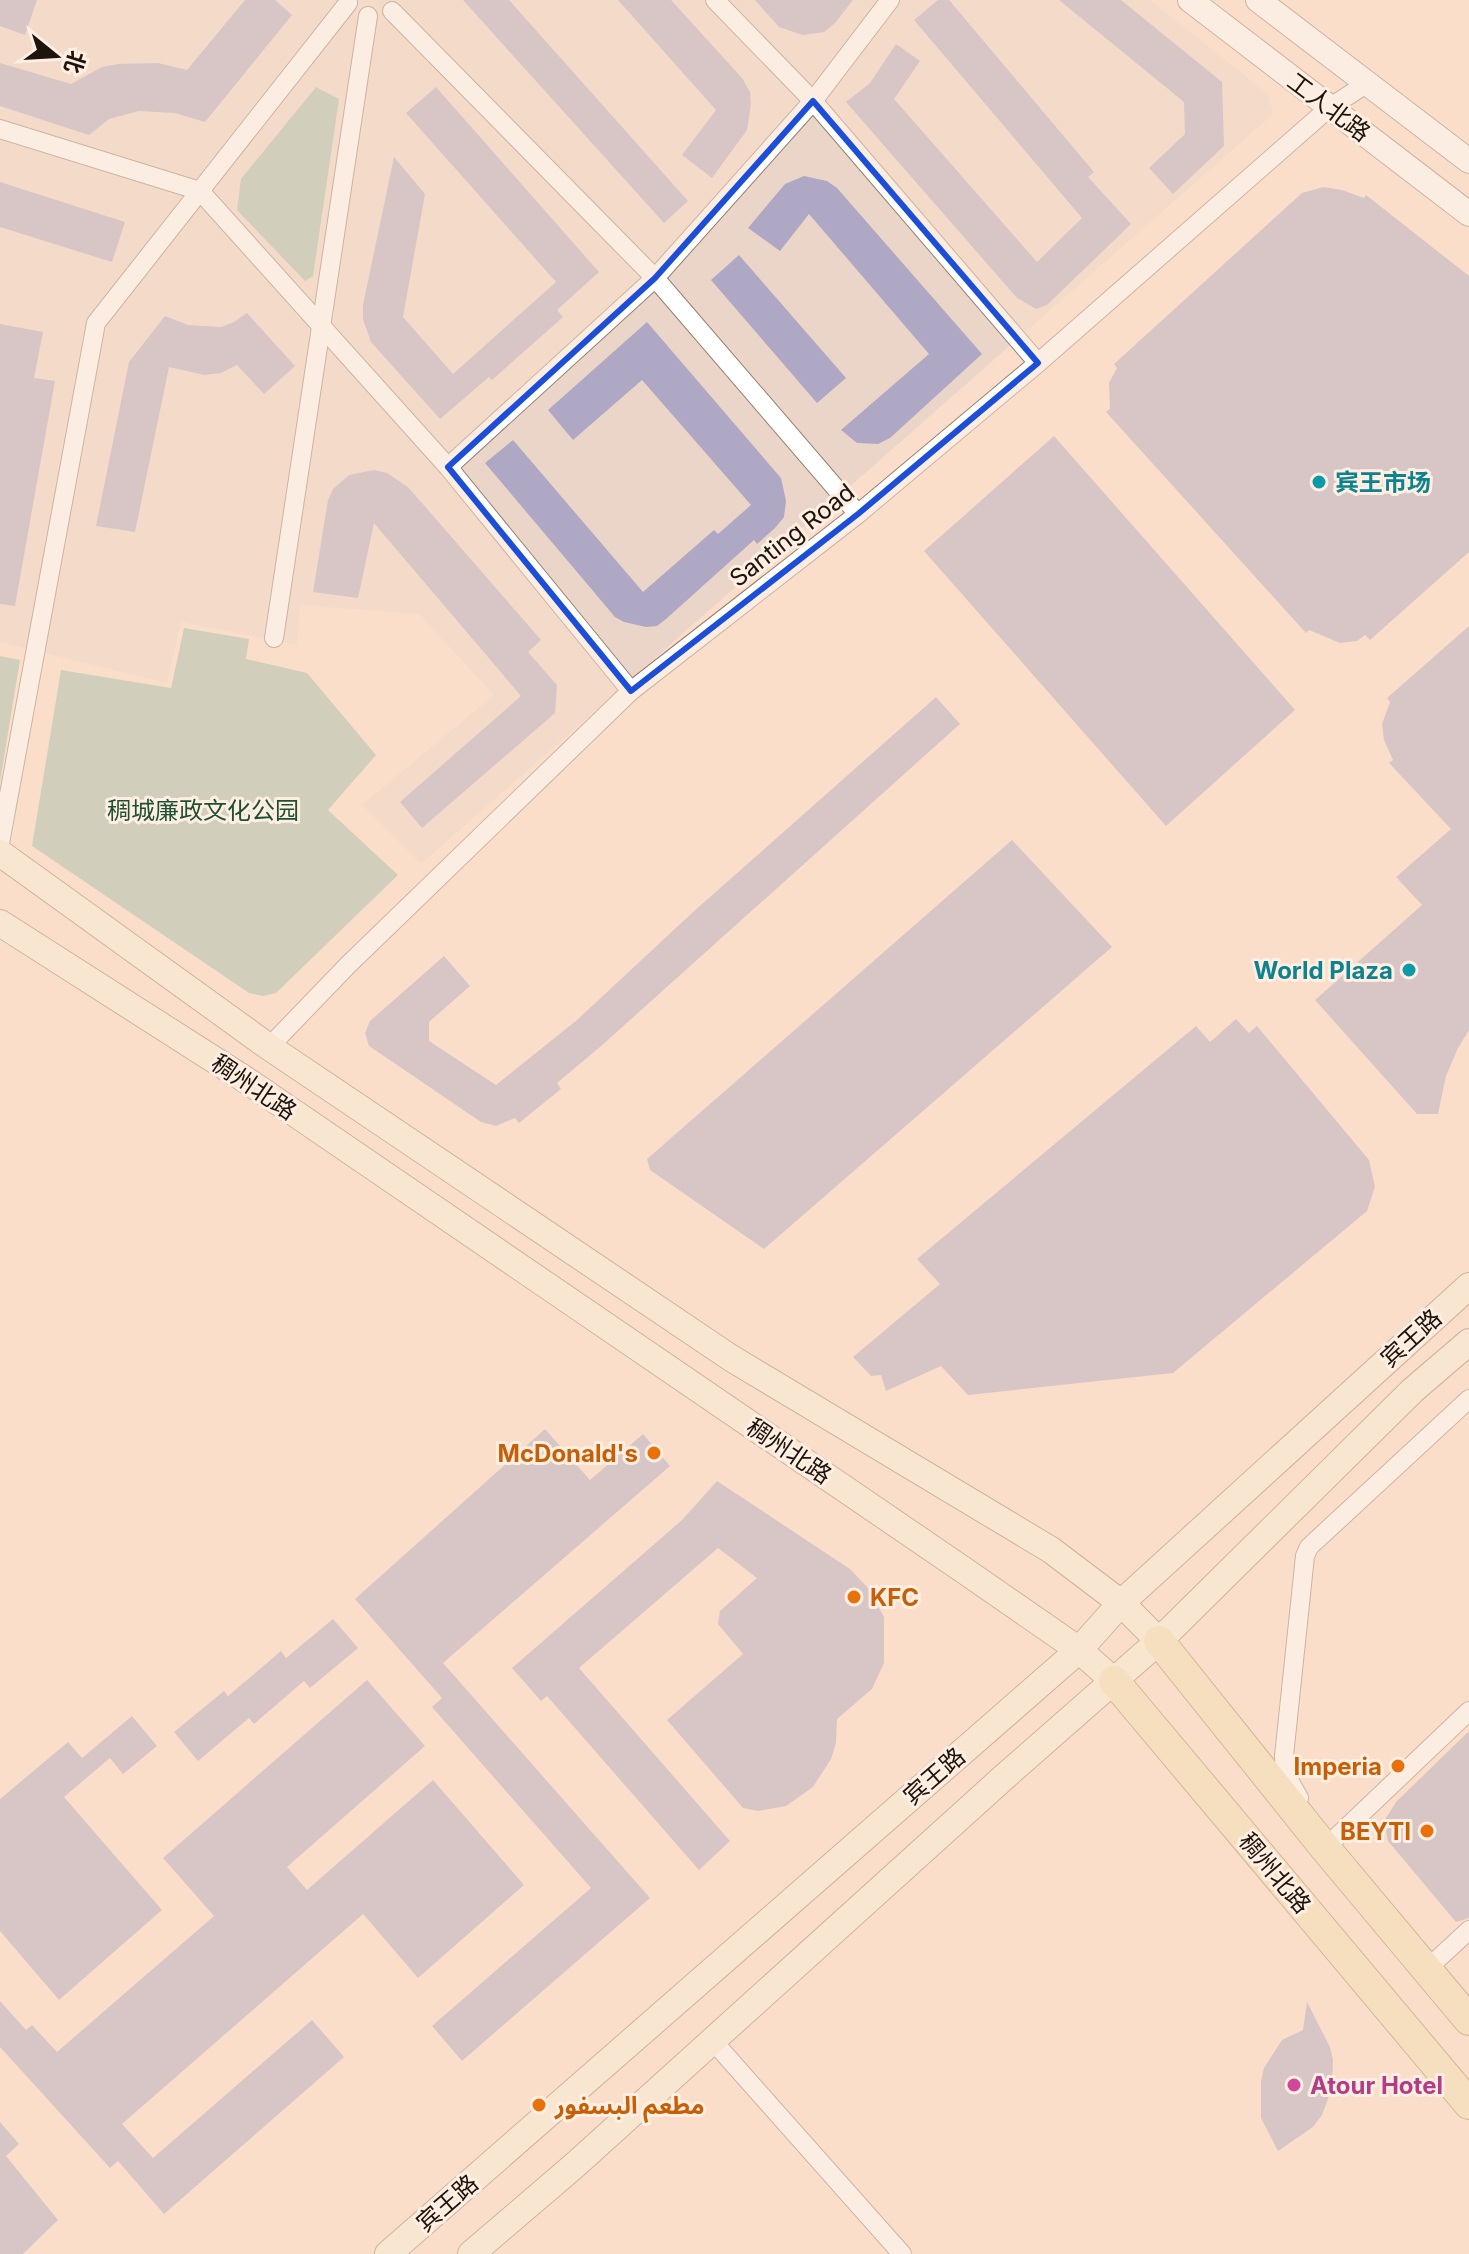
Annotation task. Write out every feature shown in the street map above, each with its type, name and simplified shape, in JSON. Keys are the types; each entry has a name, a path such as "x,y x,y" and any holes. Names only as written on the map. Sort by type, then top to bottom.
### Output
{"main road":[{"name":"稠州北路","path":"0,853 269,1047 731,1358 1051,1550 1121,1603 1159,1641 1325,1848 1469,2020"},
{"name":"稠州北路","path":"0,923 249,1082 1079,1650 1114,1681 1469,2104"},
{"name":"宾王路","path":"388,2254 1079,1650 1121,1603 1469,1286"},
{"name":"宾王路","path":"471,2254 1159,1641 1413,1390 1469,1342"}],"street":[{"path":"715,0 813,101 1038,363"},
{"path":"448,467 655,278 813,101 890,0"},
{"name":"工人北路","path":"1190,0 1469,214"},
{"name":"工人北路","path":"1258,0 1469,161"},
{"path":"0,843 96,323 347,2 353,9 368,16 397,6 655,278 858,514"},
{"path":"274,638 368,16"},
{"name":"Santing Road","path":"269,1047 348,965 631,691 858,514 1038,363 1329,108 1366,84"},
{"path":"0,129 200,191 448,467 631,691"},
{"path":"1469,1399 1309,1547 1305,1556 1284,1756 1285,1773 1325,1848 1469,1711"},
{"path":"1428,1968 1469,1930"},
{"path":"713,2041 902,2254"}],"highlighted area":[{"path":"813,101 1038,363 858,514 631,691 448,467 655,278"}],"shaded area":[{"path":"0,0 1150,0 1268,94 1273,114 421,864 362,805 494,695 419,614 300,605 297,645 181,622 167,683 0,642"}],"green space":[{"path":"316,87 339,99 313,276 305,281 237,210 241,179"},
{"name":"稠城廉政文化公园","path":"184,628 249,639 246,659 307,673 376,755 328,810 398,875 276,993 263,996 249,993 32,846 61,670 171,688"},
{"path":"0,656 20,660 0,782"}],"building":[{"path":"0,0 37,0 25,35 0,26"},
{"path":"245,0 275,0 292,15 205,122 175,113 139,111 109,119 89,135 0,106 0,63 71,84 102,67 118,64 158,63 187,70"},
{"path":"463,0 509,0 688,201 664,223"},
{"path":"618,0 671,0 742,78 750,92 747,130 712,178 682,155 716,110"},
{"path":"755,0 853,0 824,32 803,35 779,27"},
{"path":"938,0 949,0 1094,172 1088,177 1131,224 1047,305 1036,309 1017,298 846,102 870,83 896,44 920,61 894,99 1037,262 1082,218 914,20"},
{"path":"1059,0 1121,0 1222,82 1224,146 1173,194 1149,168 1185,134 1184,102"},
{"path":"436,87 599,272 557,310 563,317 492,380 489,377 440,419 371,342 363,319 363,305 394,157 425,194 403,317 453,374 556,282 406,113"},
{"path":"804,176 827,181 837,188 982,354 890,438 878,444 857,443 841,430 929,354 809,214 780,251 748,228 785,184"},
{"path":"0,182 125,222 112,262 0,227"},
{"name":"宾王市场","path":"1323,187 1364,198 1366,195 1469,276 1469,552 1370,640 1365,635 1357,641 1340,643 1309,630 1306,633 1106,412 1110,409 1109,383 1117,368 1114,364 1302,193"},
{"path":"739,255 846,378 817,403 711,280"},
{"path":"247,313 295,366 264,394 237,365 221,373 204,375 169,367 135,532 96,526 129,362 165,316 188,325 221,327"},
{"path":"647,322 781,478 786,501 784,517 775,528 757,544 754,540 657,626 646,627 615,617 485,463 513,440 643,592 714,530 718,534 751,505 642,380 573,440 548,410"},
{"path":"0,324 43,332 34,378 55,381 15,606 0,604"},
{"path":"1054,436 1295,710 1166,826 924,551"},
{"path":"374,470 387,473 408,487 541,640 528,652 557,685 555,713 422,828 400,802 521,696 374,523 358,598 313,592 328,500 333,489 349,475"},
{"path":"1469,626 1469,1030 1446,1076 1438,1114 1417,1114 1315,1000 1422,905 1396,877 1451,829 1389,763 1393,760 1384,740 1382,724 1390,702 1387,698"},
{"path":"936,697 960,724 557,1083 561,1089 519,1123 515,1118 496,1126 481,1122 369,1046 365,1033 370,1021 444,956 470,986 429,1022 429,1041 496,1085 577,1020 693,912"},
{"path":"1012,840 1112,947 764,1249 650,1170 647,1159"},
{"path":"1236,1019 1249,1033 1257,1026 1369,1160 1375,1187 1367,1211 1173,1373 968,1395 941,1366 886,1391 881,1375 871,1376 853,1357 940,1284 917,1259 1196,1026 1210,1042"},
{"path":"545,1429 590,1480 643,1434 670,1466 443,1663 650,1898 462,2061 432,2026 591,1888 432,1707 442,1698 355,1599"},
{"path":"717,1481 850,1569 868,1588 884,1617 884,1663 872,1689 837,1719 836,1743 831,1759 813,1787 786,1806 758,1811 743,1808 667,1720 743,1654 718,1624 720,1611 757,1578 718,1548 579,1668 730,1841 699,1870 547,1696 541,1701 512,1668 682,1520"},
{"path":"333,1619 358,1648 310,1688 304,1681 254,1724 249,1718 198,1761 174,1732 224,1691 228,1696 281,1651 286,1658"},
{"path":"367,1680 425,1746 287,1867 307,1890 433,1780 524,1885 418,1978 363,1914 122,2124 153,2158 312,2020 344,2057 164,2214 118,2161 110,2168 0,2047 0,2001 26,2030 32,2025 57,2052 214,1916 163,1858"},
{"path":"132,1716 157,1746 123,1774 110,1758 64,1797 162,1910 59,2000 0,1931 0,1799 68,1742 82,1758"},
{"name":"BEYTI","path":"1469,1731 1469,1918 1456,1922 1388,1841 1384,1821 1396,1802"},
{"path":"1307,2002 1330,2047 1332,2088 1322,2115 1313,2127 1278,2151 1261,2118 1261,2081 1264,2068 1282,2040 1303,2030"},
{"path":"0,2122 19,2144 6,2156 58,2220 23,2254 0,2254"}],"place":[{"name":"宾王市场","path":"1319,482"},
{"name":"World Plaza","path":"1409,970"},
{"name":"McDonald's","path":"654,1453"},
{"name":"KFC","path":"854,1597"},
{"name":"Imperia","path":"1398,1766"},
{"name":"BEYTI","path":"1427,1831"},
{"name":"Atour Hotel","path":"1294,2085"},
{"name":"مطعم البسفور","path":"539,2105"}]}
